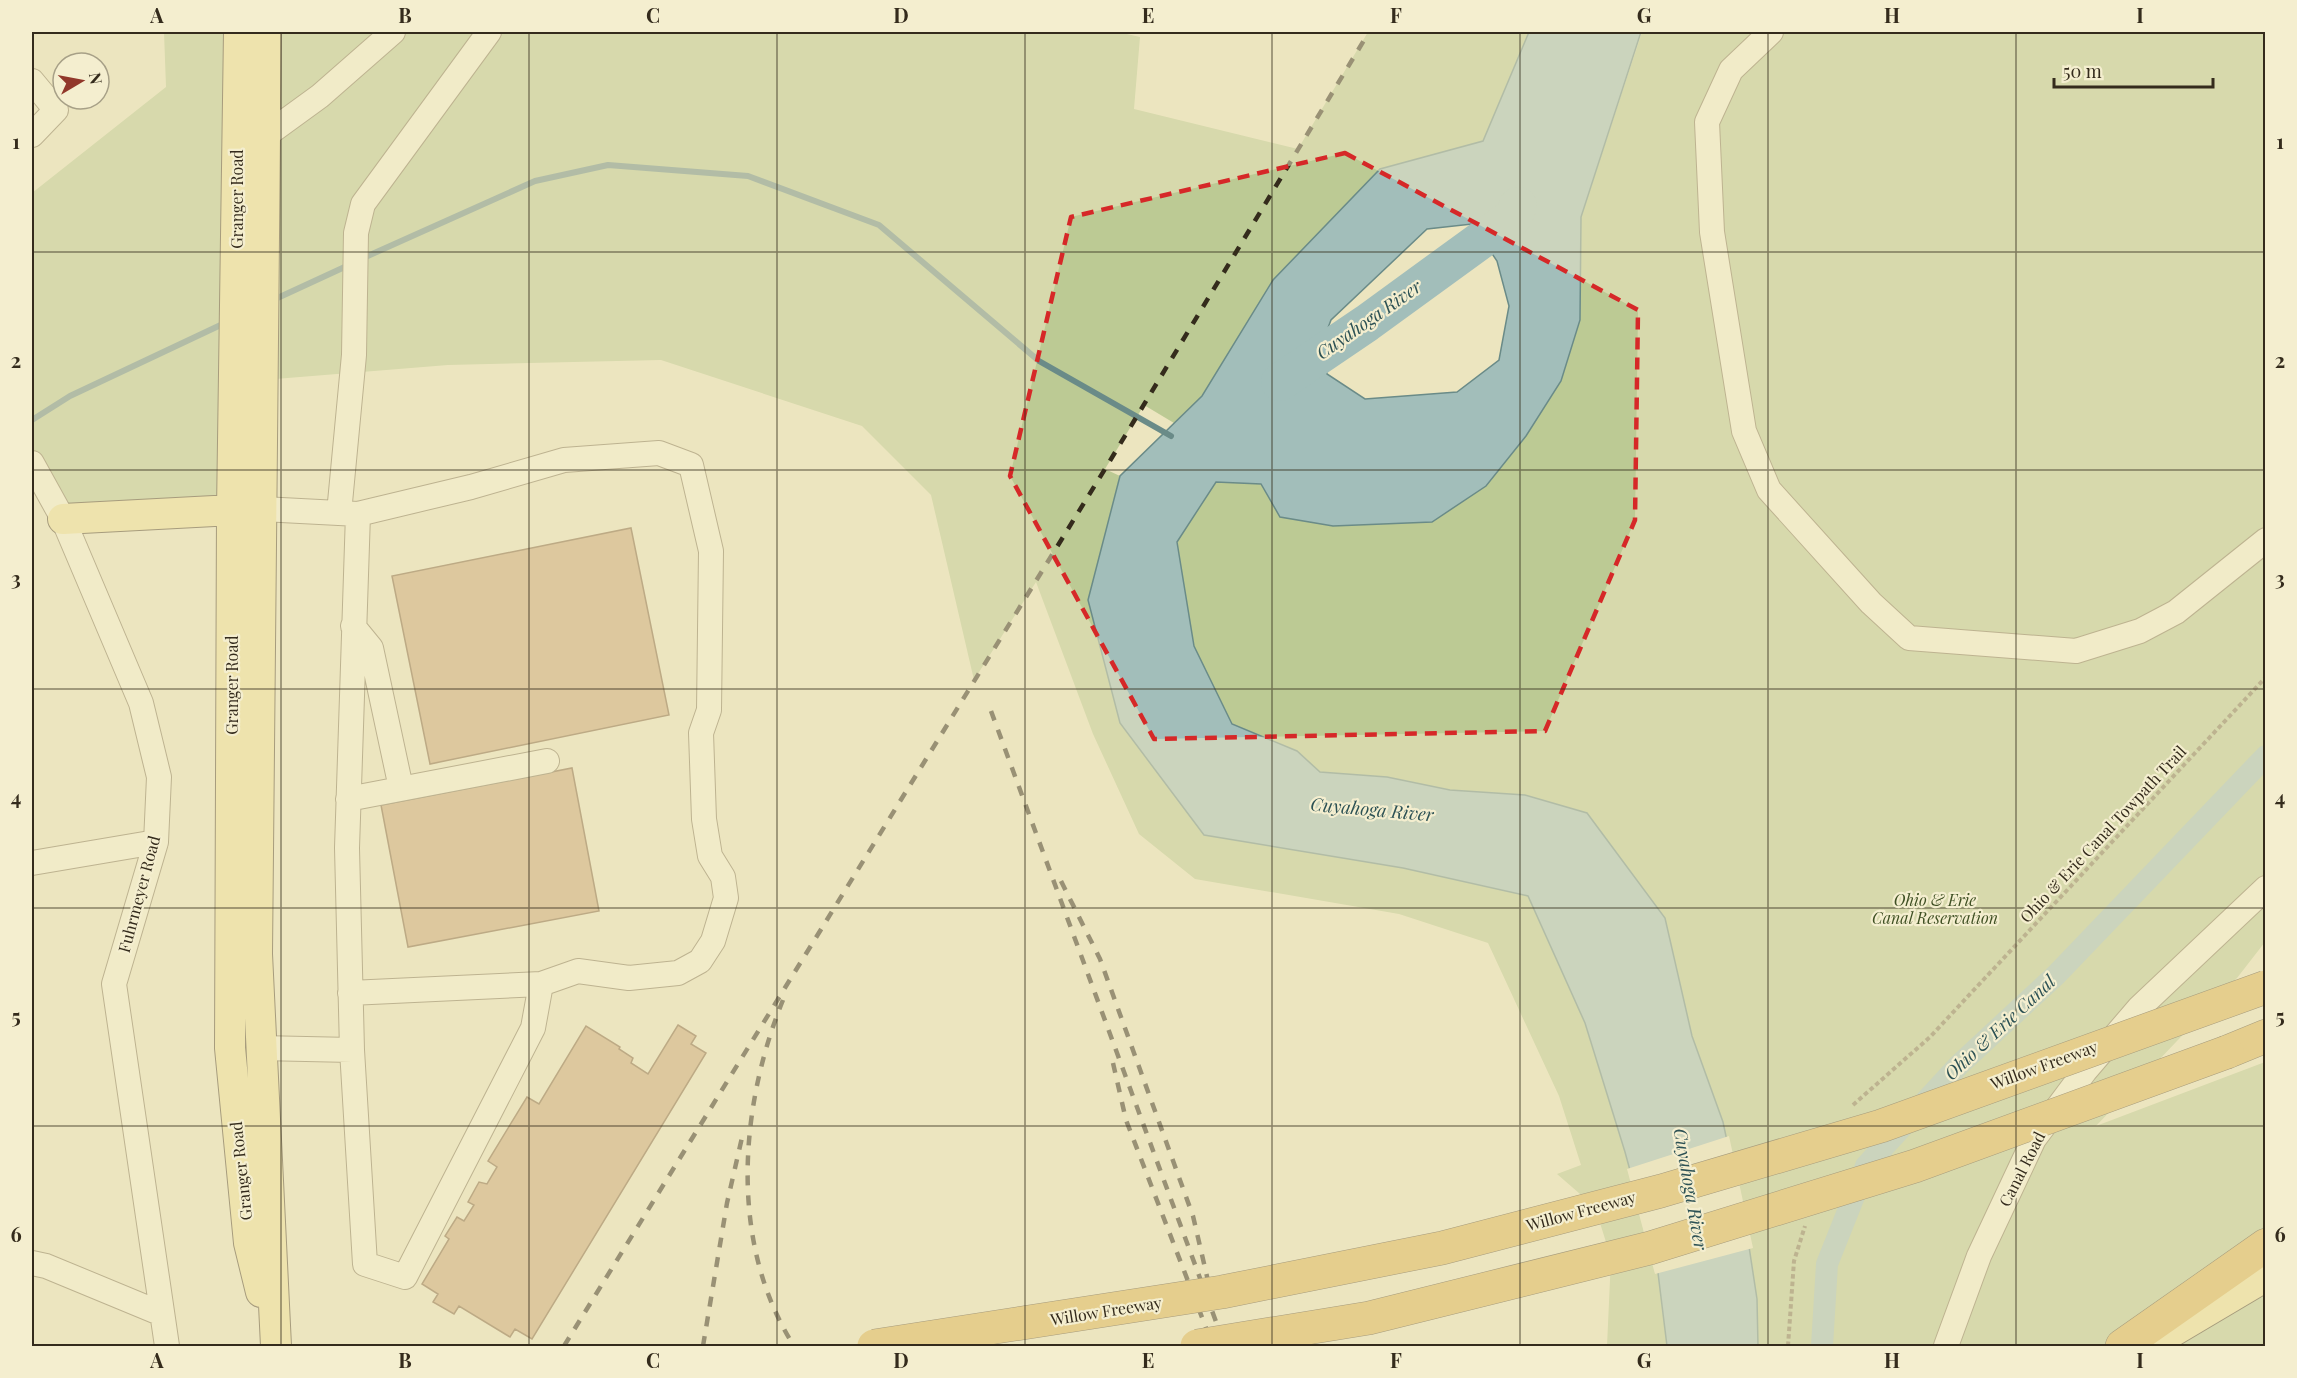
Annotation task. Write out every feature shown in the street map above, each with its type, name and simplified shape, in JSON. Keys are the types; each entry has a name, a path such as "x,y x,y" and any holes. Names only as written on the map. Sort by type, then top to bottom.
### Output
{"highway":[{"name":"Willow Freeway","path":"874,1347 1222,1292 1453,1245 1661,1191 1881,1126 2265,987"},
{"path":"1197,1347 1369,1318 1650,1248 1915,1166 2228,1052 2265,1036"},
{"path":"2122,1347 2265,1245"}],"main road":[{"name":"Granger Road","path":"239,32 263,232 257,954 275,1341"},
{"name":"Granger Road","path":"267,32 237,246 232,510 230,1048 249,1243 275,1341"},
{"path":"63,519 262,509"},
{"path":"230,1048 260,1048"},
{"path":"2148,1347 2265,1276"}],"street":[{"path":"252,137 320,96 393,32"},
{"path":"489,32 363,204 356,233 348,513 354,626 348,800 352,1050 365,1264 405,1277 533,1028 541,984"},
{"path":"1771,32 1731,70 1707,122 1712,232 1744,431 1769,490 1871,603 1909,638 2076,651 2140,631 2176,612 2265,540"},
{"path":"32,81 56,110 32,135"},
{"path":"262,509 348,513 471,487 564,460 659,453 691,465 711,551 710,710 701,733 704,819 710,856 723,877 726,898 713,941 700,961 678,973 656,977 628,978 578,970 541,984 350,993"},
{"name":"Fuhrmeyer Road","path":"32,463 63,519 141,703 159,777 156,842 114,984 167,1347"},
{"path":"354,626 370,648 401,788"},
{"path":"348,800 547,761"},
{"path":"32,849 43,861 156,842"},
{"name":"Canal Road","path":"1946,1347 1979,1256 2034,1139 2085,1071 2139,1008 2265,888"},
{"path":"260,1048 352,1050"},
{"path":"32,1263 46,1266 162,1314"}],"path":[{"name":"Ohio & Erie Canal Towpath Trail","path":"1852,1106 1930,1036 2265,677"},
{"path":"1788,1347 1794,1261 1808,1216"}],"highlighted area":[{"path":"1345,153 1638,310 1635,520 1545,731 1154,739 1010,476 1071,217"}],"green space":[{"name":"Ohio & Erie Canal Reservation","path":"164,32 1118,32 1140,37 1134,109 1298,149 1368,32 1529,32 1483,141 1380,170 1273,280 1202,396 1174,423 1144,405 1105,469 1120,476 1088,600 1120,723 1403,868 1528,896 1585,1023 1625,1152 1723,1122 1692,1036 1450,790 1387,777 1320,772 1297,751 1232,724 1194,647 1177,542 1216,482 1261,484 1280,517 1486,486 1526,436 1561,381 1580,320 1581,217 1642,32 2265,32 2265,942 2237,978 2096,1126 2265,1062 2265,1245 2122,1346 1750,1346 1658,1273 1667,1346 1607,1346 1611,1258 1595,1207 1557,1174 1581,1165 1559,1096 1488,943 1399,914 1195,879 1139,834 1093,734 1036,582 974,680 931,495 862,426 661,360 448,365 263,380 232,510 63,519 32,463 32,193 166,87"},
{"path":"2265,1276 2265,1346 2148,1346"}],"water":[{"path":"1529,32 1641,32 1581,217 1580,320 1561,381 1526,436 1486,486 1432,522 1333,526 1280,517 1261,484 1216,482 1177,542 1194,646 1232,724 1297,751 1320,772 1387,777 1450,790 1525,795 1587,813 1665,918 1692,1036 1723,1122 1748,1240 1757,1299 1758,1346 1667,1346 1658,1273 1625,1152 1585,1023 1528,896 1403,868 1204,835 1120,723 1088,600 1120,476 1202,396 1273,280 1380,169 1483,141","holes":["1472,224 1497,261 1509,306 1499,360 1457,392 1365,399 1327,374 1321,346 1331,320 1427,229"]}],"pier":[{"path":"1729,1136 1753,1248 1655,1274 1627,1169"}],"building":[{"path":"631,528 669,715 430,764 392,576"},
{"path":"572,768 599,911 408,947 381,805"},
{"path":"678,1025 696,1036 691,1044 706,1053 532,1339 515,1329 510,1337 459,1306 454,1314 433,1302 438,1294 422,1284 449,1239 445,1236 457,1217 464,1221 474,1205 468,1202 479,1182 487,1184 497,1167 488,1161 527,1097 539,1104 586,1026 620,1047 619,1049 633,1058 631,1063 648,1074"}],"waterway":[{"path":"361,259 535,181 608,165 748,176 879,225 1039,361 1171,436"},
{"name":"Cuyahoga River","path":"1280,382 1367,323 1514,216 1518,206"},
{"path":"271,301 349,265"},
{"path":"32,420 70,396 227,322"},
{"name":"Ohio & Erie Canal","path":"1822,1346 1827,1264 1866,1166 1959,1065 2056,975 2266,756"}],"railway":[{"path":"564,1346 1105,469 1369,32"},
{"path":"991,711 1225,1346"},
{"path":"1061,881 1100,959 1193,1216 1209,1285"},
{"path":"783,1000 768,1042 757,1085 750,1130 748,1175 750,1220 759,1264 773,1306 794,1346"},
{"path":"1113,1063 1126,1120 1213,1346"},
{"path":"703,1346 727,1203 743,1133"}]}
